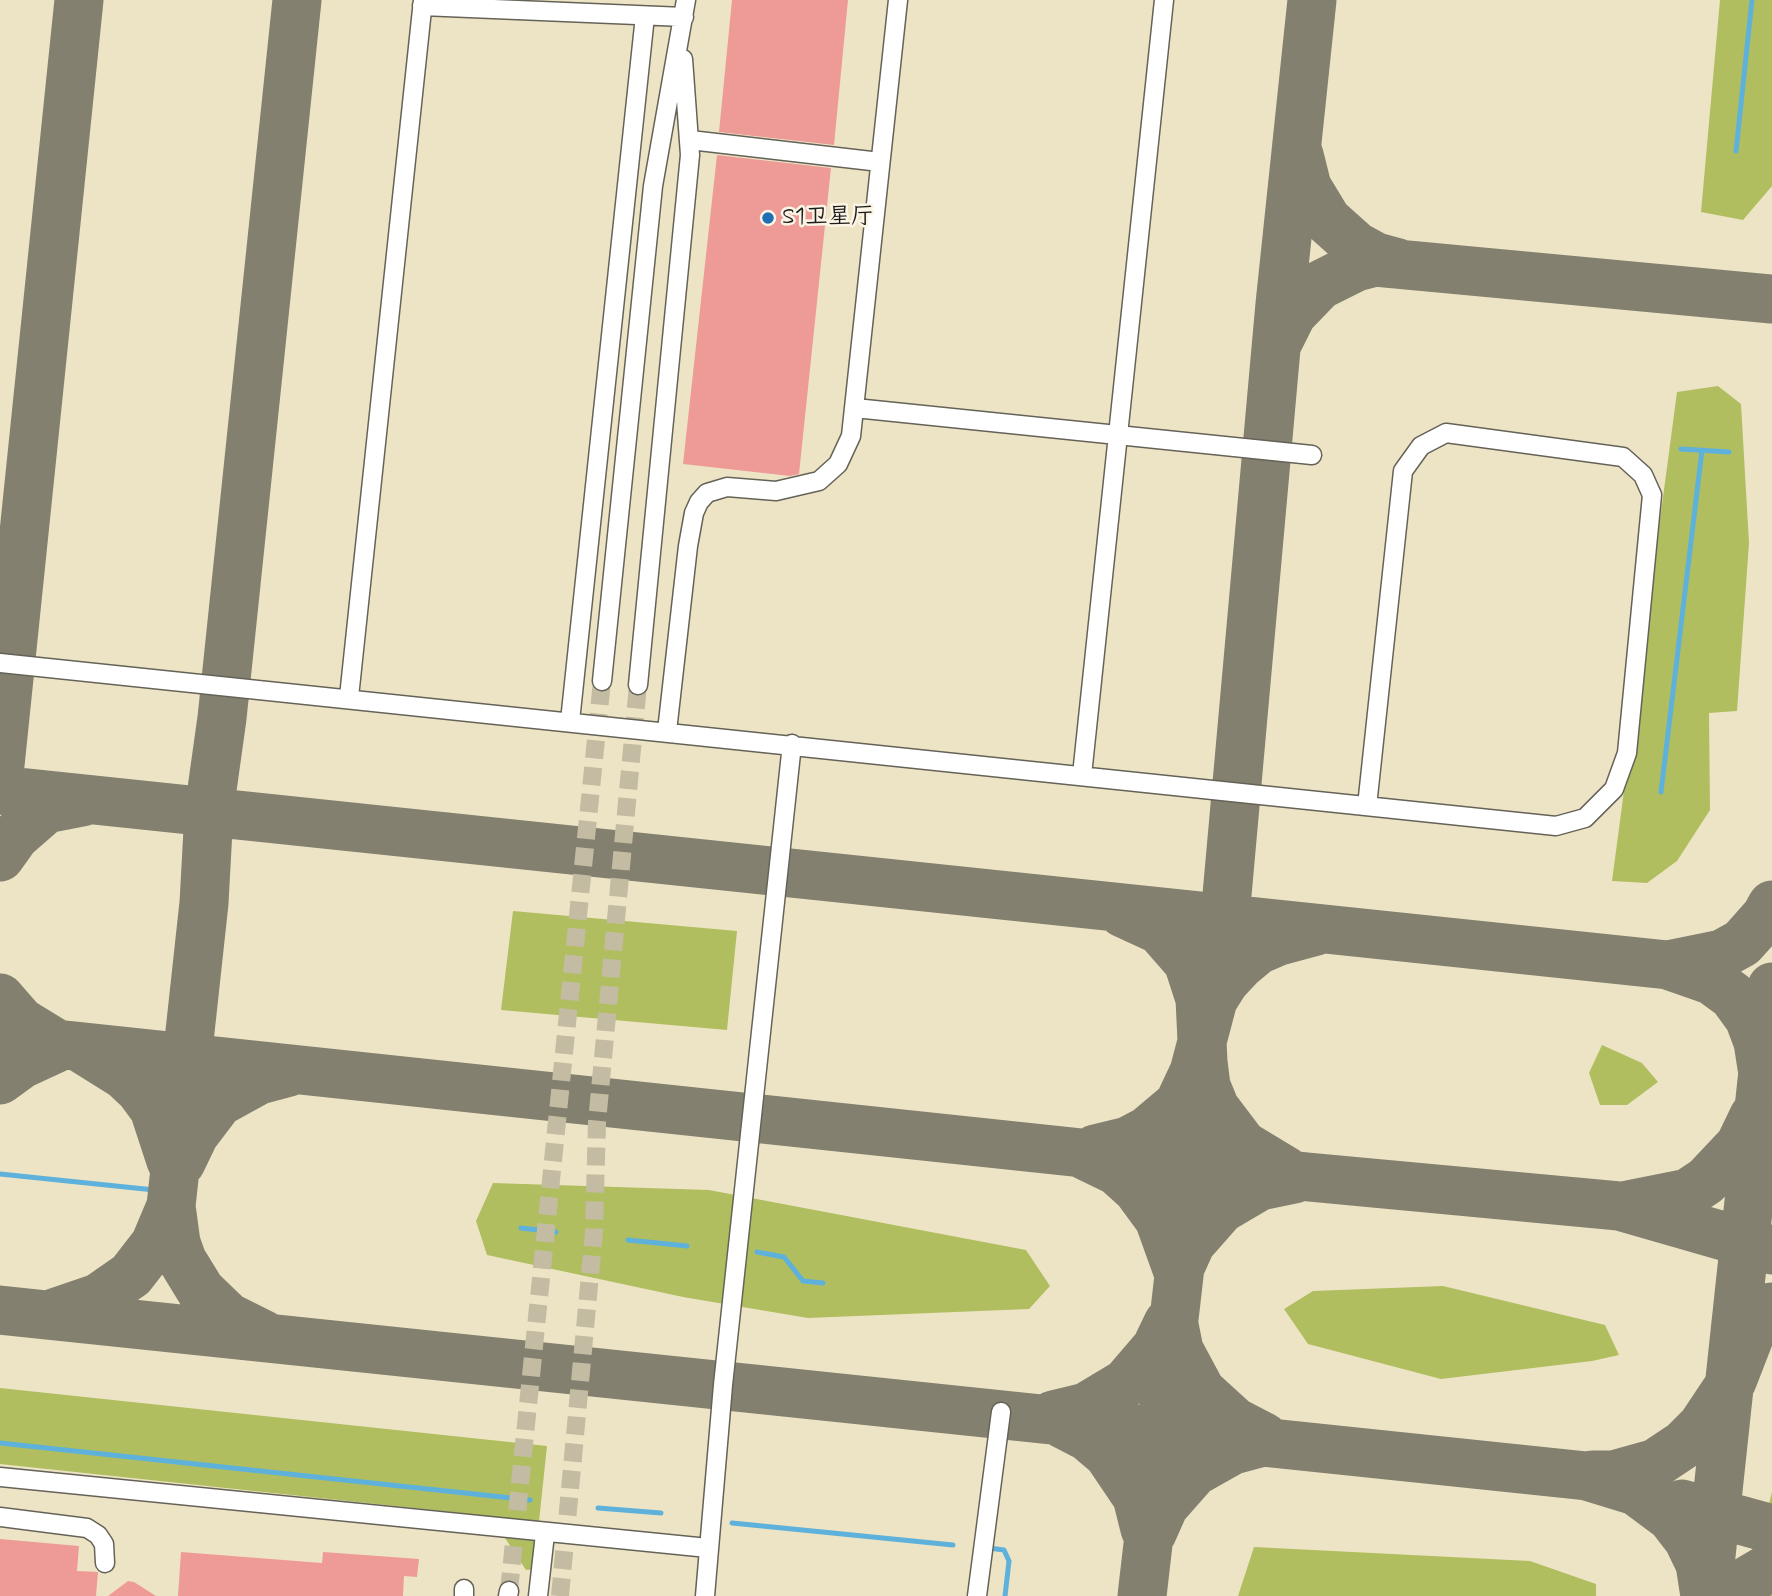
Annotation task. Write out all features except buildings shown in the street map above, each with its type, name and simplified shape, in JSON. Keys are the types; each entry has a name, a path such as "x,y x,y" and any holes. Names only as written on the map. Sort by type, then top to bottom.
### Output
{"lane":[{"path":"667,731 686,558 694,513 699,502 707,493 727,487 776,491 819,481 838,464 851,436 898,0"},
{"path":"1082,775 1164,0"},
{"path":"349,697 422,3 645,16 685,9"},
{"path":"638,685 690,140 684,77 685,9"},
{"path":"602,681 653,186 685,9"},
{"path":"570,721 645,16"},
{"path":"690,140 880,162"},
{"path":"855,408 1312,455"},
{"path":"0,663 349,697 570,721 792,744 1367,806 1556,826 1585,818 1614,789 1628,753 1652,495 1643,475 1623,457 1446,433 1421,446 1403,471 1367,806"},
{"path":"705,1596 792,744"},
{"path":"977,1596 1001,1412"},
{"path":"0,1477 545,1534 708,1548"},
{"path":"0,1517 87,1528 98,1535 104,1544 105,1563"},
{"path":"538,1596 545,1534"}],"green space":[{"path":"1720,0 1772,0 1772,186 1743,220 1701,212"},
{"path":"1718,386 1741,404 1749,543 1737,711 1709,713 1710,810 1677,861 1647,883 1612,881 1677,392"},
{"path":"513,911 737,931 727,1030 501,1010"},
{"path":"1602,1045 1642,1063 1658,1082 1627,1105 1600,1105 1589,1073"},
{"path":"493,1183 709,1190 1026,1250 1050,1286 1029,1309 808,1318 683,1297 487,1255 476,1221"},
{"path":"1443,1286 1605,1325 1619,1355 1592,1361 1441,1379 1308,1344 1284,1309 1313,1291"},
{"path":"0,1388 547,1446 534,1569 526,1570 503,1535 486,1523 461,1513 0,1464"},
{"path":"1772,1492 1772,1596 1757,1596 1764,1524"},
{"path":"1254,1547 1530,1561 1596,1584 1596,1596 1238,1596"}],"waterway":[{"path":"1736,151 1752,0"},
{"path":"1681,449 1729,452"},
{"path":"1661,792 1702,450"},
{"path":"0,1174 164,1191"},
{"path":"521,1228 556,1232"},
{"path":"628,1240 687,1246"},
{"path":"757,1252 784,1257 803,1281 823,1283"},
{"path":"0,1443 530,1500"},
{"path":"598,1508 661,1513"},
{"path":"732,1523 953,1545"},
{"path":"989,1548 1004,1550 1009,1561 1005,1596"}],"taxiway":[{"path":"0,765 79,0"},
{"path":"264,1335 228,1317 201,1291 182,1260 176,1243 171,1206 204,903 209,811 222,718 297,0"},
{"path":"1142,1596 1192,1163 1202,1041 1225,917 1280,304 1312,0"},
{"path":"1299,155 1307,187 1327,220 1356,246 1376,257 1398,263"},
{"path":"1278,342 1292,314 1320,285 1356,267 1375,262 1772,299"},
{"path":"0,790 1668,965 1711,980 1733,996 1749,1018 1758,1042 1763,1074"},
{"path":"0,857 15,836 46,809 82,802"},
{"path":"1668,965 1722,954 1742,943 1766,916 1772,905"},
{"path":"1123,913 1160,930 1188,962 1200,999 1206,1086 1215,1108 1243,1145 1286,1171"},
{"path":"1095,1149 1128,1141 1147,1131 1179,1104 1194,1072 1213,1000 1225,981 1240,965 1258,950 1316,931"},
{"path":"1708,1584 1772,987"},
{"path":"0,998 21,1022 57,1044"},
{"path":"0,1038 1308,1177 1619,1206 1772,1250"},
{"path":"0,1080 22,1064 61,1046"},
{"path":"84,1050 124,1075 140,1090 154,1109 171,1161"},
{"path":"181,1162 194,1135 219,1102 259,1080 289,1072"},
{"path":"1628,1205 1688,1193 1706,1181 1740,1145 1754,1116"},
{"path":"1084,1155 1117,1171 1137,1189 1159,1219 1177,1269"},
{"path":"1182,1263 1191,1243 1221,1209 1260,1186 1294,1179"},
{"path":"54,1313 98,1298 131,1275 155,1244 171,1206"},
{"path":"1592,1475 1613,1475 1656,1463 1683,1445 1702,1426 1732,1381 1753,1327 1772,1307"},
{"path":"0,1310 1587,1476 1636,1491 1671,1517 1688,1539 1700,1564 1705,1596"},
{"path":"1053,1415 1086,1407 1126,1383 1156,1348 1168,1323"},
{"path":"1174,1325 1179,1350 1201,1391 1235,1422 1264,1437"},
{"path":"1059,1422 1088,1437 1108,1454 1137,1497 1145,1529"},
{"path":"1152,1533 1164,1506 1194,1472 1233,1450 1259,1443"},
{"path":"1682,1504 1772,1529"},
{"path":"1731,1596 1750,1579 1772,1566"}],"tunnel":[{"path":"509,1591 602,681"},
{"path":"560,1596 594,1232 597,1122 638,685"}],"place":[{"name":"S1卫星厅","path":"768,218"}]}
